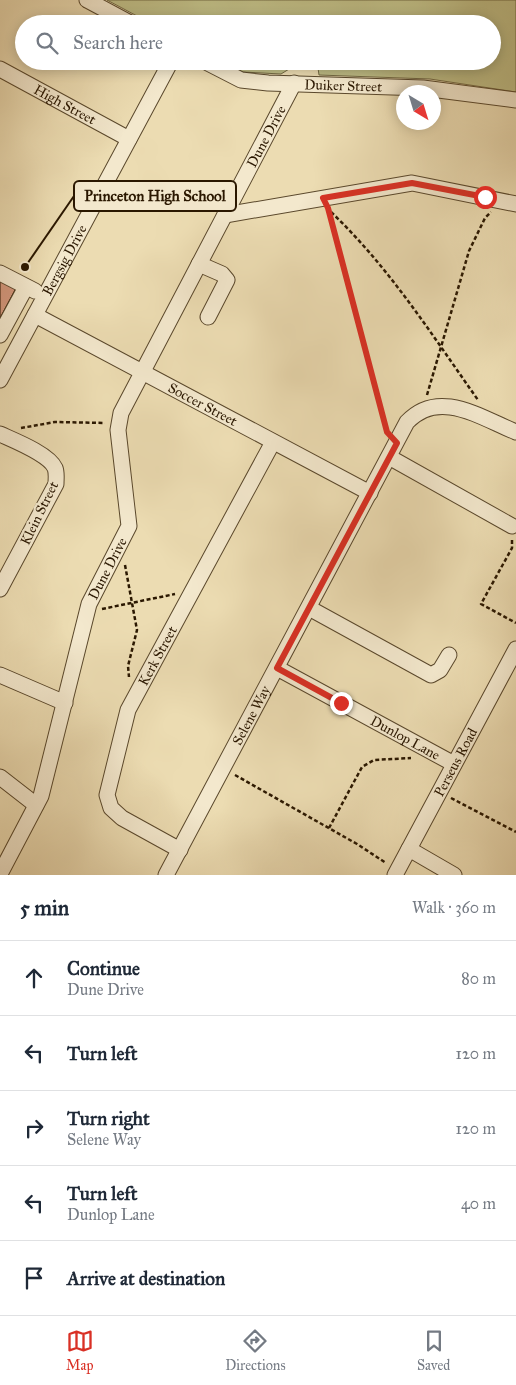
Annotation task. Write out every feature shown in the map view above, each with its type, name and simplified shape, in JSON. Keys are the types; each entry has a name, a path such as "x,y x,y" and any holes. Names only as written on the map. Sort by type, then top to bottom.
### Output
{"street":[{"path":"87,0 115,15"},
{"name":"High Street","path":"0,70 129,139"},
{"name":"Bergsig Drive","path":"0,380 166,70"},
{"name":"Duiker Street","path":"222,70 241,80 423,88 516,100"},
{"name":"Dune Drive","path":"0,874 41,796 89,604 128,526 118,425 121,413 294,83"},
{"path":"225,215 412,183 512,201"},
{"path":"199,264 222,274 227,280 208,318"},
{"path":"0,273 45,296"},
{"path":"0,335 26,286"},
{"name":"Soccer Street","path":"35,315 370,493"},
{"path":"427,408 449,406 516,432"},
{"name":"Selene Way","path":"166,875 408,422 427,408"},
{"name":"Klein Street","path":"0,589 56,484 57,476 55,468 45,457 4,436"},
{"name":"Kerk Street","path":"180,850 122,818 111,808 107,796 128,710 273,442"},
{"path":"389,457 512,526"},
{"path":"309,608 431,675 440,670 449,655"},
{"name":"Perseus Road","path":"396,873 516,650"},
{"name":"Dunlop Lane","path":"277,668 454,764"},
{"path":"0,675 65,703"},
{"path":"0,777 36,805"},
{"path":"409,849 454,875"}],"path":[{"path":"427,408 427,395 470,251 485,218 512,201"},
{"path":"397,443 387,432 328,208 358,238 410,303 479,402 479,417"},
{"path":"4,436 20,428 55,422 118,425"},
{"path":"512,526 512,548 482,604 516,623"},
{"path":"115,552 125,562 137,630 128,666 130,680"},
{"path":"89,604 100,609 181,593 189,598"},
{"path":"329,828 362,767 374,760 412,758"},
{"path":"223,768 329,828 396,873"},
{"path":"440,792 516,832"}],"shaded area":[{"path":"107,0 516,0 516,92 430,79 319,75 318,70 501,70 501,15 135,15"},
{"path":"239,70 288,70 281,74 243,72"}],"building":[{"path":"0,279 16,288 0,318"}],"place":[{"name":"Princeton High School","path":"25,267"}],"route":[{"path":"341,703 277,668 397,443 387,432 328,208 323,198 412,183 485,197"}]}
